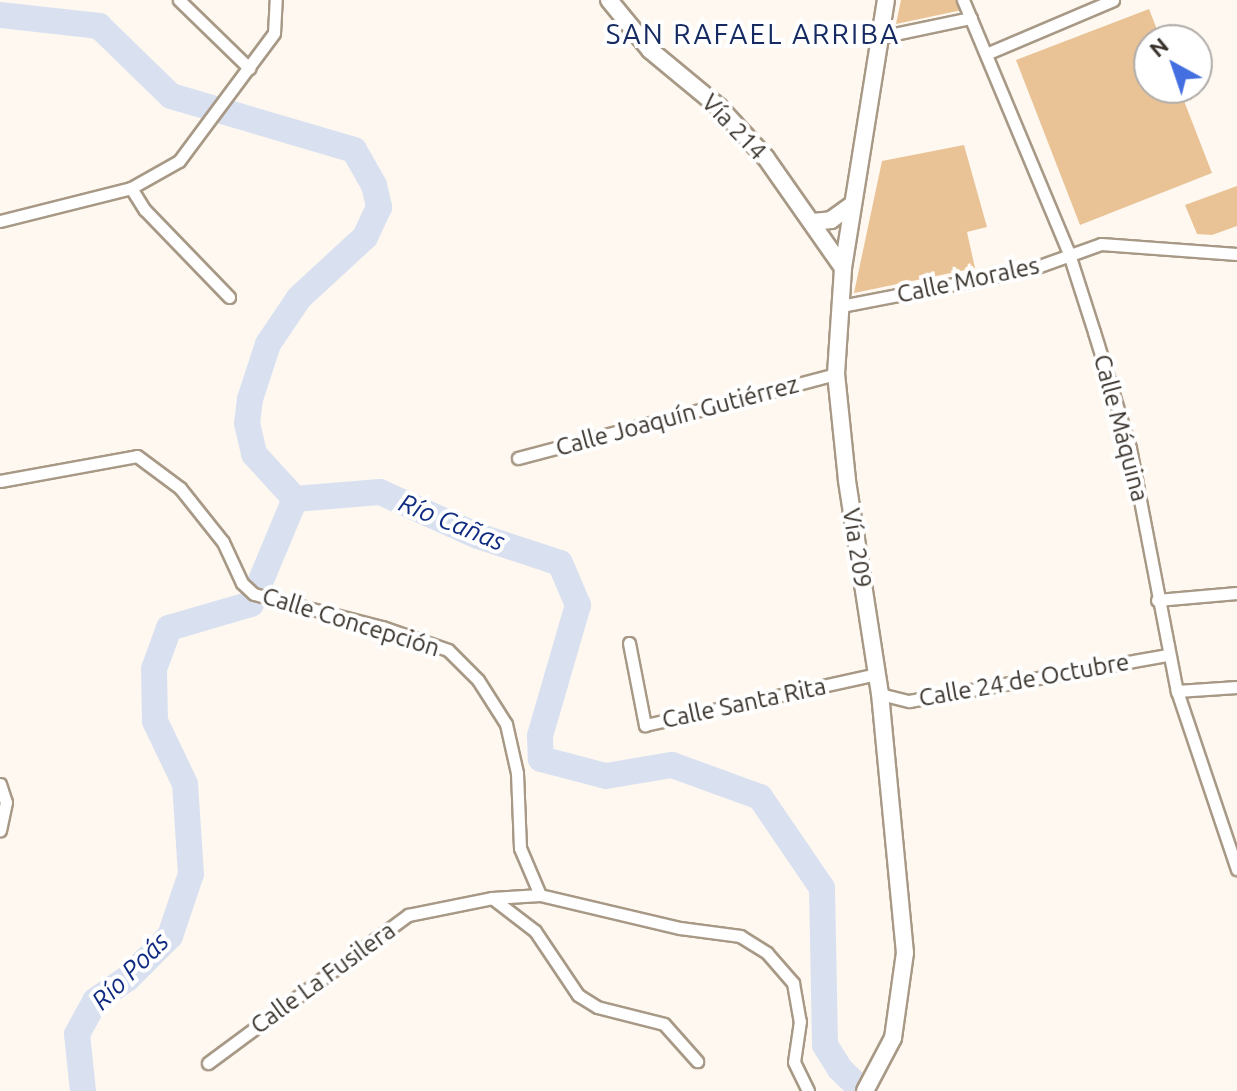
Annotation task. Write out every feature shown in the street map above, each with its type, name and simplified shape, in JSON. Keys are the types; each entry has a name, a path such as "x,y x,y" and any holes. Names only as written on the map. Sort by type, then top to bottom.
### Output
{"main road":[{"name":"Vía 214","path":"609,0 650,50 719,107 813,222 843,268"},
{"name":"Vía 209","path":"865,1091 893,1038 905,953 880,694 847,480 836,374 843,268 886,0"},
{"path":"813,222 831,220 853,204"}],"street":[{"path":"179,0 249,68"},
{"path":"0,221 131,188 162,174 194,142 274,33 276,0"},
{"name":"Calle Máquina","path":"963,0 1069,254 1130,448 1177,691 1237,869"},
{"path":"986,54 1113,0"},
{"path":"880,37 971,18"},
{"path":"131,188 145,210 229,297"},
{"name":"Calle Morales","path":"841,306 1031,269 1101,244 1237,254"},
{"name":"Calle Joaquín Gutiérrez","path":"518,458 836,374"},
{"name":"Calle Concepción","path":"0,481 137,456 180,488 223,542 242,583 271,600 434,642 464,664 497,705 513,745 520,848 540,895"},
{"path":"1157,600 1237,593"},
{"name":"Calle Santa Rita","path":"629,643 645,725 877,674"},
{"name":"Calle 24 de Octubre","path":"880,694 909,701 1168,655"},
{"path":"1177,691 1237,687"},
{"path":"0,784 6,802 0,830"},
{"path":"540,895 680,928 740,936 767,953 793,983 800,1021 794,1062 808,1091"},
{"name":"Calle La Fusilera","path":"208,1063 408,915 492,898 540,895"},
{"path":"492,898 535,931 578,995 597,1007 664,1024 697,1061"}],"shaded area":[{"path":"901,0 957,0 962,10 896,24"},
{"path":"1149,9 1155,24 1133,24 1133,104 1185,104 1212,173 1080,225 1016,60"},
{"path":"964,145 987,227 967,232 975,268 854,293 882,161"},
{"path":"1237,186 1237,226 1212,235 1197,234 1185,205"}],"waterway":[{"name":"Río Cañas","path":"0,15 99,26 171,96 354,150 374,185 379,207 365,237 299,298 268,344 250,399 247,423 254,454 295,499"},
{"name":"Río Cañas","path":"295,499 380,492 478,536 560,563 578,605 540,736 541,759 606,776 672,765 760,797 822,888 825,1045 840,1069 863,1091"},
{"name":"Río Poás","path":"83,1091 77,1034 95,1001 127,979 170,936 191,874 185,784 155,721 154,669 169,628 251,604 295,499"}],"district":[{"name":"SAN RAFAEL ARRIBA","path":"753,34"}]}
